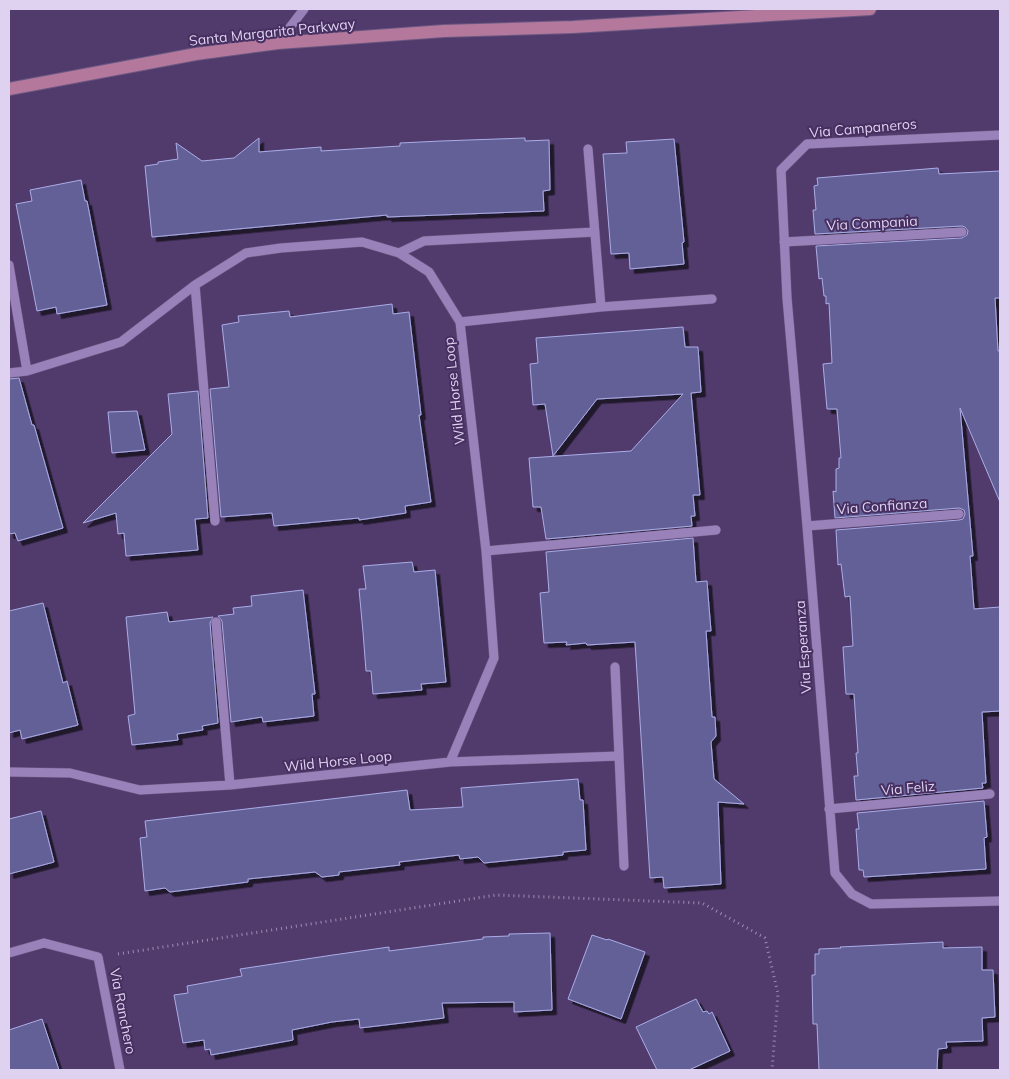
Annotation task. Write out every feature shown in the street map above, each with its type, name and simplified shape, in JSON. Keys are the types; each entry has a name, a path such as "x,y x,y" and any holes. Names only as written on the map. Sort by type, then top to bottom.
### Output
{"main road":[{"name":"Santa Margarita Parkway","path":"9,89 196,54 278,43 444,31 573,27 870,9"}],"street":[{"path":"278,43 304,9"},
{"name":"Via Campaneros","path":"784,242 781,170 807,144 1000,135"},
{"path":"588,149 601,307"},
{"path":"399,253 424,241 595,232"},
{"name":"Via Compania","path":"784,242 962,232"},
{"name":"Wild Horse Loop","path":"9,373 27,371 120,342 195,285 246,253 281,248 362,242 399,253 429,272 460,322 486,551 494,658 450,762"},
{"name":"Via Esperanza","path":"784,242 787,298 835,873 852,894 871,904 1000,901"},
{"path":"9,265 27,371"},
{"path":"195,285 215,521"},
{"path":"460,322 601,307 712,299"},
{"name":"Via Confianza","path":"807,526 959,514"},
{"path":"486,551 716,530"},
{"path":"216,622 230,785"},
{"path":"615,667 624,866"},
{"name":"Wild Horse Loop","path":"9,772 70,773 140,790 230,785 450,762 619,756"},
{"name":"Via Feliz","path":"829,808 990,794"},
{"path":"9,953 44,943 98,957"},
{"name":"Via Ranchero","path":"98,957 120,1070"}],"path":[{"path":"98,957 496,895 702,903 765,938 778,994 772,1070"}],"building":[{"path":"259,138 259,152 321,147 321,151 400,146 400,143 441,141 525,138 525,141 549,140 550,190 543,191 544,211 387,217 387,215 152,237 145,166 178,159 176,143 202,161 234,158"},
{"path":"674,139 684,242 682,243 684,264 630,269 629,253 611,254 603,154 627,153 626,142"},
{"path":"938,168 939,174 1000,171 1000,298 995,298 998,351 1000,351 1000,502 960,408 973,556 970,556 974,609 1000,607 1000,711 982,712 986,783 982,783 983,788 856,800 854,776 858,776 856,753 858,753 854,694 846,694 843,647 853,646 850,596 845,597 841,564 838,565 836,530 959,520 963,519 965,514 964,510 959,508 835,518 833,491 836,492 836,469 839,468 839,458 841,458 837,409 827,409 823,364 832,363 829,303 826,304 822,278 819,279 816,246 962,238 967,235 968,231 962,226 815,234 814,186 818,185 817,178"},
{"path":"81,180 85,201 87,201 107,305 57,314 56,307 37,311 16,204 32,201 30,190"},
{"path":"392,304 393,314 409,312 421,415 419,415 431,502 405,506 406,513 359,520 359,518 274,526 272,513 221,517 210,389 229,387 222,325 239,322 238,316 289,311 290,317"},
{"path":"683,327 685,347 698,347 701,392 691,393 700,495 693,495 695,516 691,516 692,526 546,539 541,507 533,507 529,458 631,451 683,394 597,399 553,456 545,404 533,405 530,364 538,363 536,338"},
{"path":"19,378 63,528 18,541 15,533 9,534 9,379"},
{"path":"198,391 208,518 195,519 198,550 126,556 124,533 118,534 116,513 83,523 172,434 168,394"},
{"path":"137,411 145,450 112,453 108,412"},
{"path":"693,538 696,582 707,581 711,631 706,631 712,717 715,717 716,736 711,742 714,779 744,804 718,802 721,884 664,888 663,877 650,878 635,642 587,645 586,643 566,645 567,642 544,643 540,593 549,592 546,552"},
{"path":"412,562 414,572 435,570 446,682 421,684 422,690 373,694 371,671 366,671 359,589 366,589 363,566"},
{"path":"303,590 315,694 312,694 314,716 263,722 262,717 231,722 222,621 218,616 234,614 233,608 252,606 251,596"},
{"path":"43,603 63,683 67,681 78,725 22,739 20,730 9,733 9,611"},
{"path":"167,612 169,622 213,617 210,623 218,723 202,726 203,730 177,734 178,740 132,745 128,716 135,714 126,617"},
{"path":"578,779 580,800 583,800 586,850 563,852 563,855 484,863 478,857 460,859 459,855 399,862 400,865 339,872 339,875 322,877 315,872 248,879 248,882 170,892 165,888 145,891 140,838 147,837 145,821 407,790 410,810 463,807 461,788"},
{"path":"984,801 987,837 984,838 986,869 864,877 863,870 859,870 856,829 859,829 857,813"},
{"path":"41,811 54,862 9,874 9,819"},
{"path":"550,933 552,1010 514,1012 514,1002 442,1003 444,1018 360,1028 359,1019 332,1022 292,1030 293,1040 211,1055 210,1049 205,1050 204,1040 183,1043 174,995 188,993 187,986 242,976 240,969 389,947 389,951 483,939 483,937 509,936 509,934"},
{"path":"592,935 645,952 621,1019 568,999"},
{"path":"943,942 943,948 982,947 982,970 993,970 995,1017 982,1018 983,1041 946,1042 947,1048 938,1049 937,1070 819,1070 817,1024 813,1024 812,975 815,975 815,954 819,954 819,949"},
{"path":"696,999 703,1012 707,1011 709,1014 712,1012 730,1051 689,1070 657,1070 636,1027"},
{"path":"42,1019 59,1070 9,1070 9,1030"}]}
